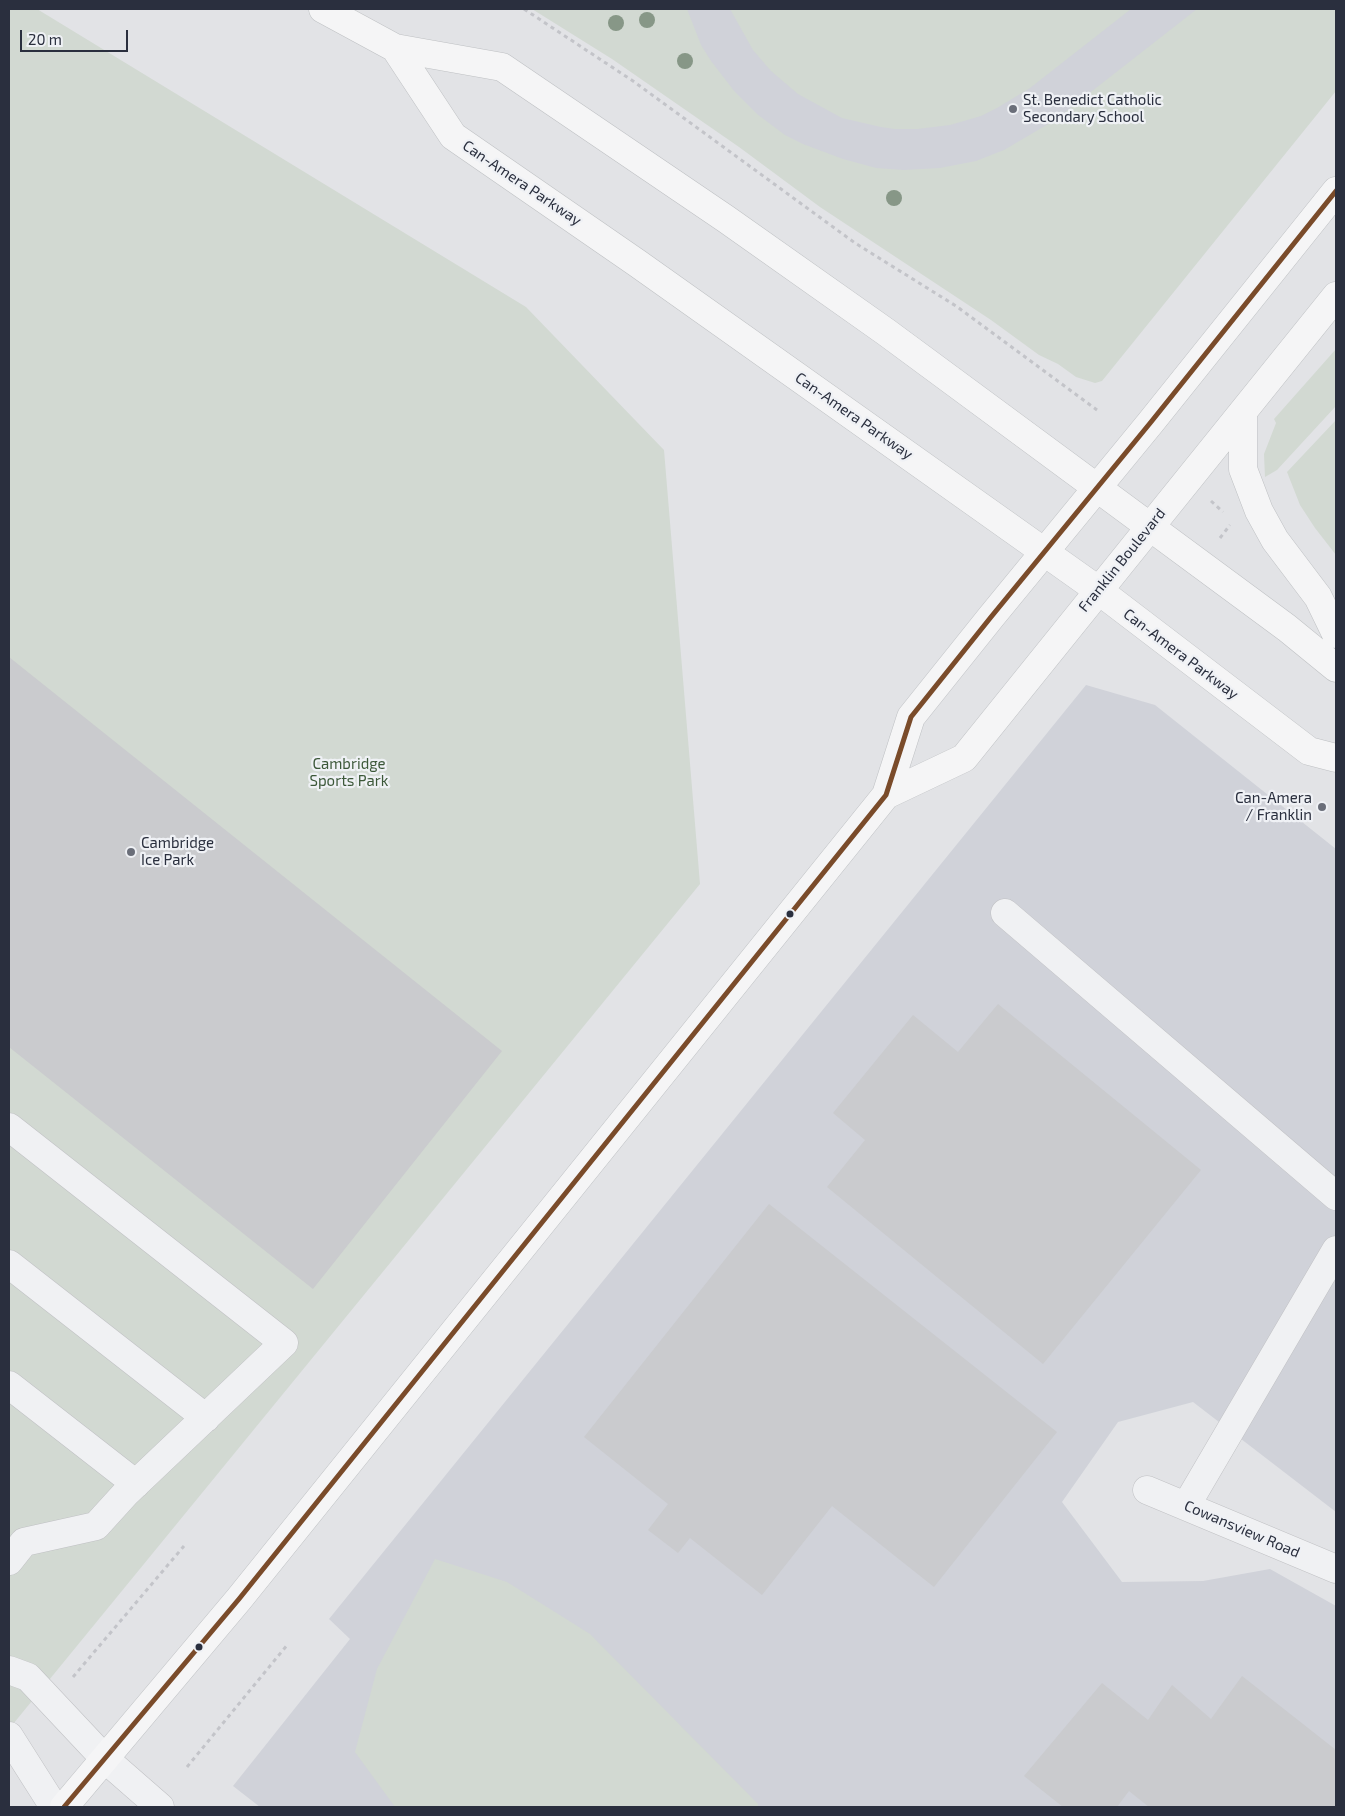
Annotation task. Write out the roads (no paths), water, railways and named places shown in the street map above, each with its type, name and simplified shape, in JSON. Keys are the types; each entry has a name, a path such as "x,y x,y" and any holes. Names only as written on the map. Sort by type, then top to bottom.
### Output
{"main road":[{"name":"Can-Amera Parkway","path":"323,9 396,48 502,67 750,236 886,332 1287,628 1336,668"},
{"name":"Can-Amera Parkway","path":"396,48 453,136 638,262 1098,590 1309,751 1336,758"},
{"name":"Franklin Boulevard","path":"64,1807 239,1599 886,795 911,717 1336,191"},
{"name":"Franklin Boulevard","path":"886,795 964,758 1336,296"},
{"path":"1243,412 1243,469 1259,511 1275,540 1318,597 1336,634"}],"street":[{"path":"1005,913 1336,1196"},
{"path":"9,1127 284,1343 136,1484 96,1526 14,1544"},
{"path":"1186,1506 1336,1250"},
{"path":"9,1264 206,1418"},
{"path":"9,1386 136,1484"},
{"name":"Cowansview Road","path":"1147,1490 1336,1569"},
{"path":"9,1670 28,1678 105,1760 160,1807"},
{"path":"9,1736 54,1807"}],"place":[{"name":"St. Benedict Catholic Secondary School","path":"1013,109"},
{"name":"Can-Amera / Franklin","path":"1322,807"},
{"name":"Cambridge Ice Park","path":"131,852"}],"park label":[{"name":"Cambridge Sports Park","path":"349,772"}]}
